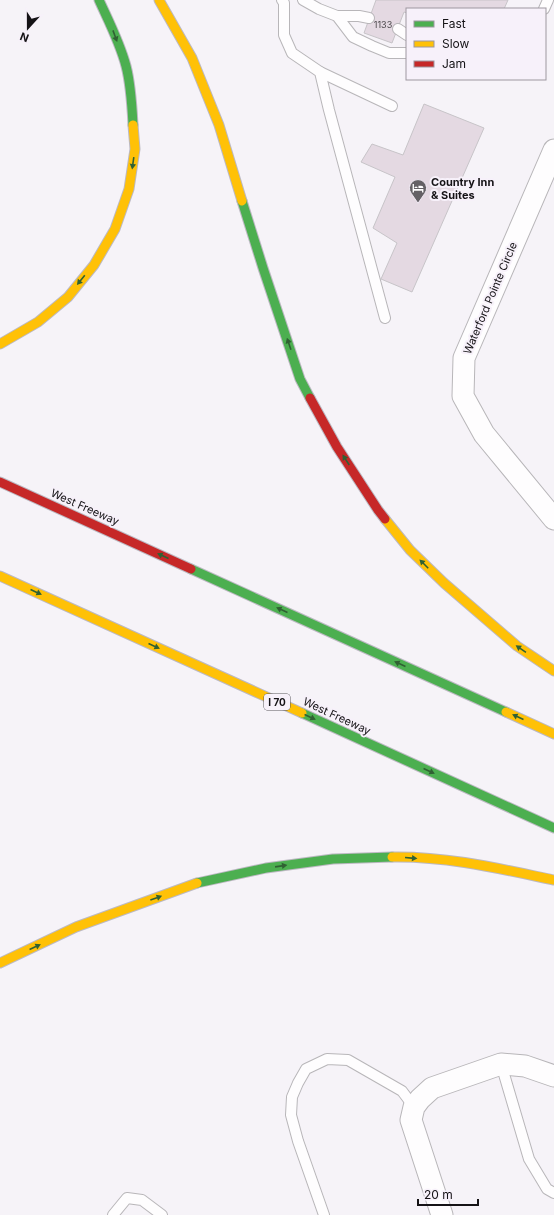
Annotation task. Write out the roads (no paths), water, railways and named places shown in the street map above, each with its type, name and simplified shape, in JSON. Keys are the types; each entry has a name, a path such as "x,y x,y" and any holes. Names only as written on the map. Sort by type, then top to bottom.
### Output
{"highway":[{"path":"0,344 38,322 68,297 94,265 115,229 129,189 135,149 132,108 126,67 114,31 99,0"},
{"path":"159,0 192,58 219,125 263,268 300,378 337,447 378,510 410,550 444,583 517,646 554,671"},
{"name":"West Freeway","path":"0,482 554,734"},
{"name":"West Freeway","path":"0,576 554,828"},
{"path":"0,963 76,927 202,881 266,868 333,858 404,857 473,863 554,880"}],"street":[{"name":"Waterford Pointe Circle","path":"554,150 464,358 463,396 484,434 554,519"},
{"path":"442,1215 411,1120 414,1107 420,1099 432,1088 502,1064 524,1066 554,1076"}],"lane":[{"path":"282,0 284,3 284,35 292,53 320,72 392,106"},
{"path":"303,0 319,9 337,16 359,16 369,18"},
{"path":"337,16 353,37 389,53 406,52"},
{"path":"398,29 406,34"},
{"path":"320,72 385,318"},
{"path":"324,1215 290,1115 292,1097 306,1069 327,1059 348,1060 402,1091 414,1107"},
{"path":"502,1064 529,1159 547,1189 554,1194"},
{"path":"113,1215 127,1198 142,1200 162,1215"}],"place":[{"name":"Country Inn & Suites","path":"418,203"}]}
